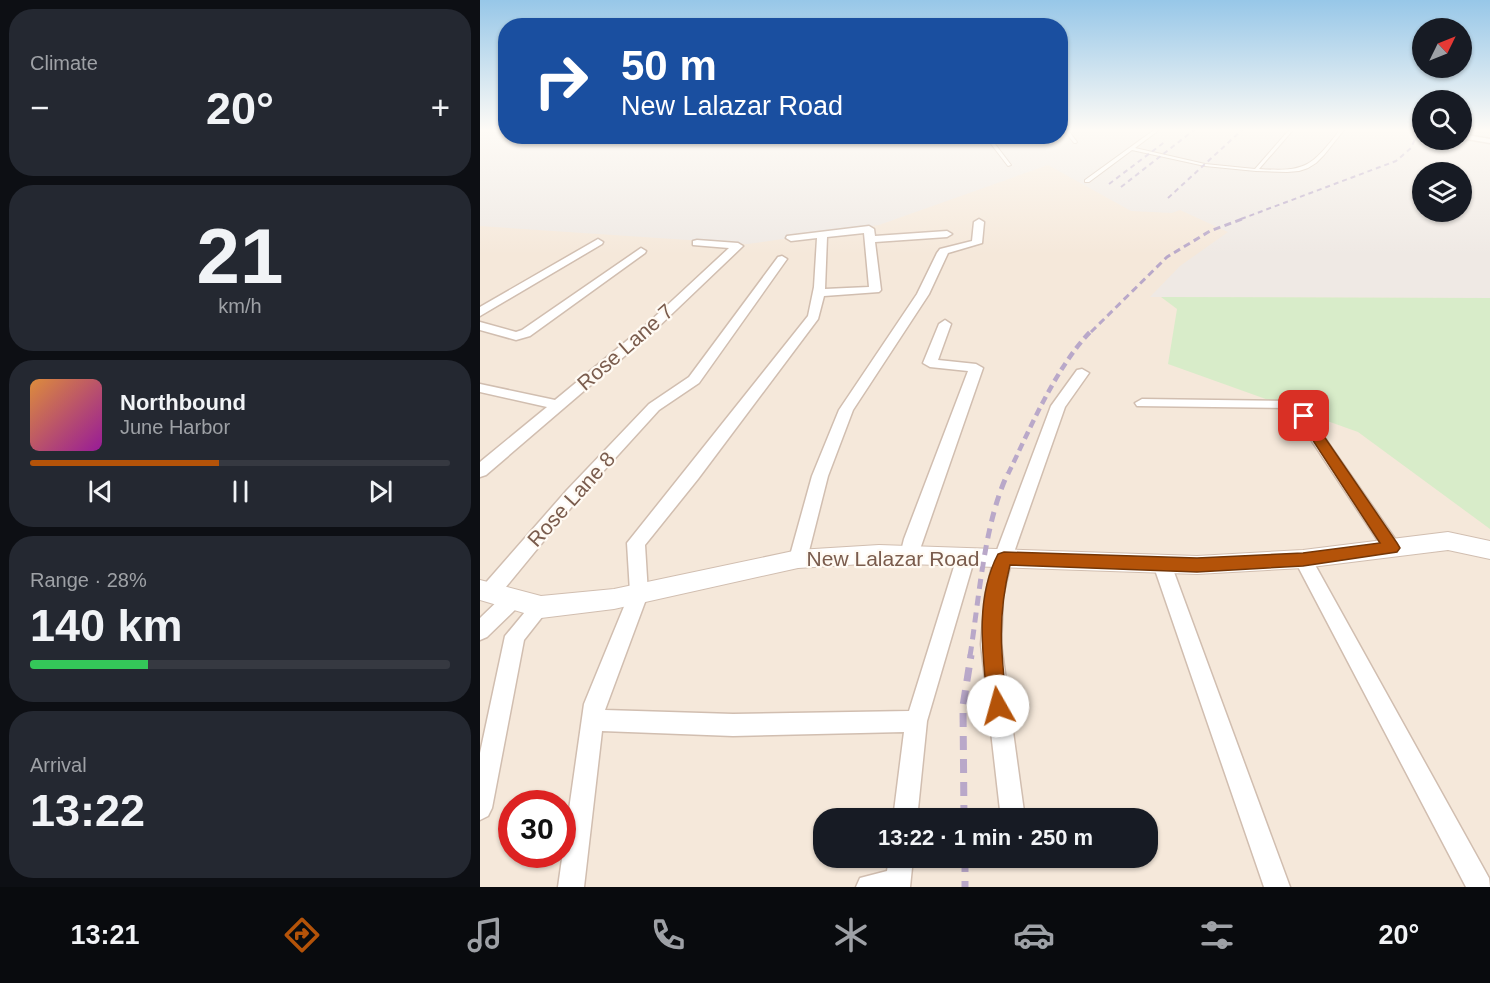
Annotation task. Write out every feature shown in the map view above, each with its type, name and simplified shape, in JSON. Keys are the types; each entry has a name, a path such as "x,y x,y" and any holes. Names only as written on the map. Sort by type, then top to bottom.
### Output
{"street":[{"path":"798,559 820,476 846,410 923,294 941,255 944,251 978,243 979,222"},
{"path":"791,238 869,229 875,290 819,293"},
{"path":"870,238 947,234"},
{"path":"571,887 595,704 639,594 636,543 693,475 814,316 819,293 822,235"},
{"path":"480,312 598,242"},
{"name":"Rose Lane 7","path":"480,471 651,327 738,246 697,243"},
{"path":"480,326 516,336 526,333 641,251"},
{"name":"Rose Lane 8","path":"484,591 654,407 694,380 782,259"},
{"path":"909,555 976,368 930,363 945,324"},
{"path":"1012,808 990,644 994,596 1004,558 1058,406 1082,373"},
{"path":"480,388 558,405"},
{"path":"1143,403 1294,404 1392,548"},
{"name":"New Lalazar Road","path":"484,591 541,607 614,599 798,559 909,555 1197,565 1303,559 1448,541 1490,550"},
{"path":"906,808 916,721 966,557"},
{"path":"1303,559 1480,887"},
{"path":"1162,564 1277,887"},
{"path":"480,631 513,599"},
{"path":"480,808 515,636 541,607"},
{"path":"593,720 733,725 916,721"},
{"path":"869,887 898,876"}],"lane":[{"path":"1087,181 1101,171"}],"shaded area":[{"path":"480,171 1412,171 1412,222 1472,222 1472,171 1490,171 1490,887 480,887"},
{"path":"480,171 1030,171 879,225 748,244 480,226"},
{"path":"1060,171 1412,171 1412,222 1472,222 1472,171 1490,171 1490,298 1150,297 1180,266 1228,232 1180,210 1172,213 1131,211"}],"green space":[{"path":"1161,297 1490,298 1490,529 1358,432 1168,364 1177,309"}],"railway":[{"path":"1109,184 1126,171"},
{"path":"1121,187 1141,171"},
{"path":"1168,198 1197,171"},
{"path":"1241,219 1368,171"},
{"path":"1091,332 1167,257 1210,231 1245,218"},
{"path":"1008,474 1055,380 1092,330"},
{"path":"970,656 988,538 993,515 1008,473"},
{"path":"964,808 963,706 971,655"},
{"path":"965,868 965,887"}],"route":[{"path":"998,706 990,644 994,596 1004,558 1197,565 1303,559 1392,548 1304,416"}]}
